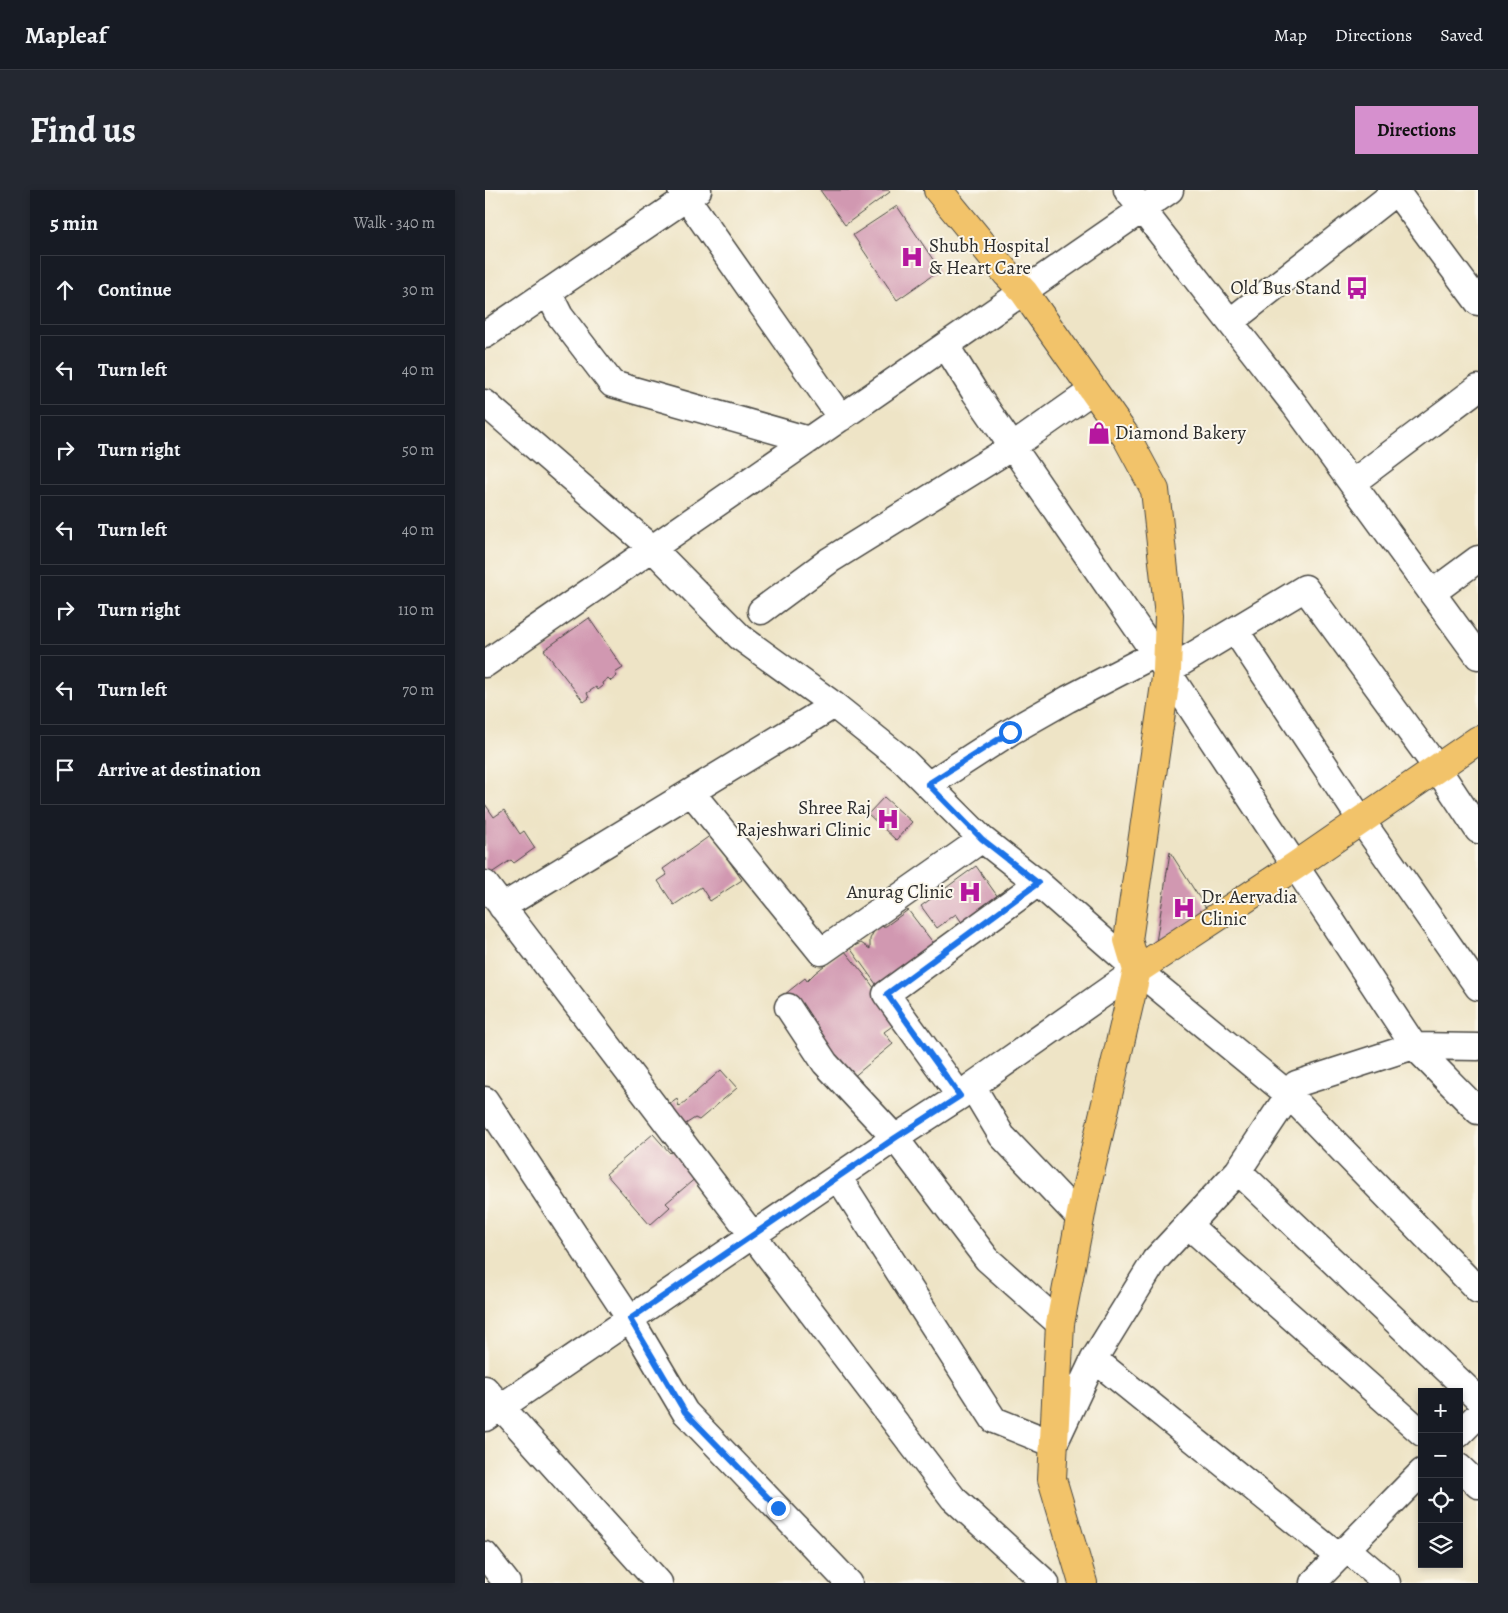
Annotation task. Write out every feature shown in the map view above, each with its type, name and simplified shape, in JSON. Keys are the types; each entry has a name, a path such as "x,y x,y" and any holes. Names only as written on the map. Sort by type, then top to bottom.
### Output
{"main road":[{"path":"938,190 1024,292 1127,438 1155,490 1169,615 1161,662 1127,940 1137,970 1081,1218 1060,1324 1052,1479 1083,1583"},
{"path":"1137,970 1295,866 1478,740"}],"street":[{"path":"485,664 1024,292 1135,200 1170,190"},
{"path":"1230,322 1396,190 1478,302"},
{"path":"485,335 689,192 841,418"},
{"path":"1135,200 1294,404 1478,656"},
{"path":"548,292 560,316 612,384 809,440"},
{"path":"946,346 1012,447 1161,662 1414,1046 1478,1112"},
{"path":"1352,483 1478,388"},
{"path":"761,611 830,560 1012,447 1093,390"},
{"path":"485,403 653,548 740,637 834,705 904,761 982,839 1038,883 1137,970 1289,1095 1478,1290"},
{"path":"1432,593 1478,559"},
{"path":"928,784 1010,732 1068,699 1235,630 1305,588 1437,768 1478,830"},
{"path":"1235,630 1361,820 1478,987"},
{"path":"502,907 834,705"},
{"path":"691,792 821,952 982,839"},
{"path":"1038,883 887,994 1002,1136 1081,1218"},
{"path":"485,884 953,1498 1046,1583"},
{"path":"659,1583 490,1405 630,1319 966,1091 1137,970"},
{"path":"788,1008 825,1063 895,1138 987,1259 1060,1324"},
{"path":"837,1177 995,1420 1054,1444 1094,1359 1155,1260 1238,1171 1296,1084 1414,1046 1478,1047"},
{"path":"485,1100 630,1319 685,1412 849,1583"},
{"path":"1238,1171 1478,1399"},
{"path":"1188,1225 1418,1429"},
{"path":"1094,1359 1343,1553 1387,1583"},
{"path":"1460,1433 1478,1415"},
{"path":"1463,1471 1478,1484"},
{"path":"1313,1583 1418,1476"},
{"path":"485,1555 507,1583"}],"building":[{"path":"820,190 889,190 890,192 845,225"},
{"path":"897,206 940,270 897,300 853,235"},
{"path":"589,618 623,668 615,673 617,676 611,681 608,678 598,690 596,687 587,693 589,698 584,702 544,650"},
{"path":"884,797 912,822 896,840 868,814"},
{"path":"485,804 494,817 504,810 520,834 524,831 535,848 514,863 511,860 487,876 485,873"},
{"path":"711,835 742,880 710,901 701,887 674,905 658,881 667,875 663,869"},
{"path":"1170,852 1209,913 1155,949"},
{"path":"976,866 1003,904 967,930 956,914 937,928 921,906"},
{"path":"908,910 938,949 881,991 850,948 861,943 870,949 870,939 876,927 886,926"},
{"path":"844,950 867,978 898,1022 884,1032 893,1044 852,1078 784,995 805,978 807,981"},
{"path":"721,1070 737,1088 699,1120 695,1118 684,1125 670,1104 677,1099 679,1107"},
{"path":"653,1134 670,1153 674,1150 697,1177 666,1203 670,1207 650,1225 606,1174"}],"place":[{"name":"Shubh Hospital & Heart Care","path":"912,257"},
{"name":"Old Bus Stand","path":"1357,288"},
{"name":"Diamond Bakery","path":"1099,433"},
{"name":"Shree Raj Rajeshwari Clinic","path":"888,819"},
{"name":"Anurag Clinic","path":"970,892"},
{"name":"Dr. Aervadia Clinic","path":"1184,908"}],"route":[{"path":"778,1508 685,1412 630,1319 895,1138 960,1096 887,994 1038,883 982,839 928,784 1010,732"}]}
